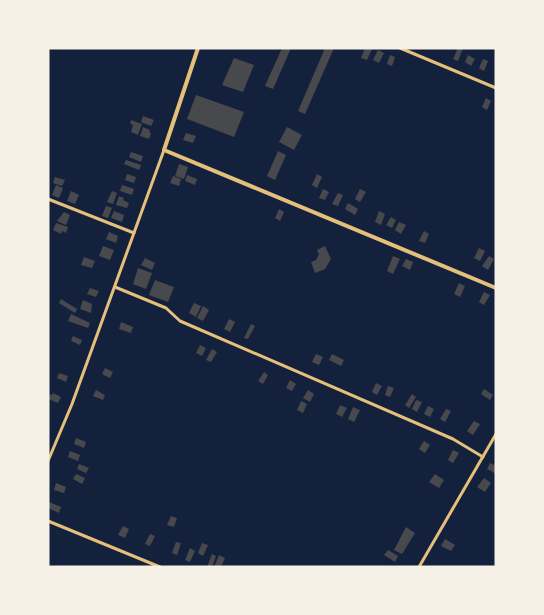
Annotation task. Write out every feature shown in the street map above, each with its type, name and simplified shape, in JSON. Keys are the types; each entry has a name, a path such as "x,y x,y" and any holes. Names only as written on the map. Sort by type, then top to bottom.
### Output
{"main road":[{"path":"198,48 164,150 496,288"}],"street":[{"path":"400,48 496,88"},
{"path":"48,461 72,404 164,150"},
{"path":"48,199 134,233"},
{"path":"115,287 166,308 180,321 453,439 483,457"},
{"path":"418,567 496,434"},
{"path":"48,521 160,567"}],"building":[{"path":"282,48 291,48 273,89 265,86"},
{"path":"325,48 334,48 305,114 298,111"},
{"path":"365,48 372,49 367,60 361,58"},
{"path":"458,48 463,48 458,61 453,59"},
{"path":"378,50 384,53 379,63 373,60"},
{"path":"390,55 395,57 392,66 387,64"},
{"path":"468,55 475,59 471,66 465,62"},
{"path":"234,58 254,65 243,92 222,85"},
{"path":"483,59 488,61 484,71 479,68"},
{"path":"196,95 244,112 234,137 187,119"},
{"path":"486,98 491,101 487,110 482,107"},
{"path":"143,116 154,120 151,126 141,122"},
{"path":"131,120 142,124 138,135 131,132 133,125 130,123"},
{"path":"143,127 150,130 149,139 140,136"},
{"path":"287,127 302,135 294,150 279,142"},
{"path":"186,133 196,136 193,143 183,140"},
{"path":"278,151 286,155 275,180 267,176"},
{"path":"131,152 143,156 141,162 129,157"},
{"path":"126,160 141,165 139,170 124,164"},
{"path":"179,164 188,167 184,179 175,176"},
{"path":"127,174 136,177 134,183 125,180"},
{"path":"317,174 322,177 317,188 312,185"},
{"path":"187,175 197,179 195,185 185,181"},
{"path":"173,176 181,179 179,186 170,183"},
{"path":"55,177 65,180 62,186 53,183"},
{"path":"56,185 63,188 59,198 52,195"},
{"path":"122,185 134,189 132,195 120,191"},
{"path":"323,189 329,192 325,200 319,198"},
{"path":"360,189 366,192 360,202 355,199"},
{"path":"71,191 79,195 75,204 67,201"},
{"path":"112,191 117,193 113,204 107,202"},
{"path":"338,193 343,195 338,206 332,204"},
{"path":"119,196 129,203 127,208 116,205"},
{"path":"348,203 358,209 355,215 345,209"},
{"path":"106,206 112,208 108,218 102,216"},
{"path":"279,209 284,212 280,221 275,218"},
{"path":"114,211 124,215 122,222 111,218"},
{"path":"379,211 385,214 381,225 375,222"},
{"path":"64,212 70,215 66,225 57,221"},
{"path":"391,217 396,220 392,228 386,225"},
{"path":"399,222 406,225 401,234 395,230"},
{"path":"56,223 68,227 66,233 62,231 61,234 53,230"},
{"path":"424,231 429,234 425,243 419,241"},
{"path":"109,232 118,236 116,243 106,239"},
{"path":"103,246 114,250 110,260 99,256"},
{"path":"325,246 331,259 325,269 315,273 311,262 316,260 319,254 317,250"},
{"path":"479,248 485,251 480,261 474,258"},
{"path":"393,256 400,259 393,274 387,271"},
{"path":"489,256 494,259 488,270 482,266"},
{"path":"84,257 95,261 92,268 81,265"},
{"path":"145,258 155,263 152,270 141,265"},
{"path":"406,259 413,262 410,270 402,266"},
{"path":"138,268 152,273 146,289 133,284"},
{"path":"155,280 174,287 168,302 149,295"},
{"path":"459,283 465,286 460,297 454,294"},
{"path":"90,288 99,291 96,297 87,294"},
{"path":"484,292 490,295 484,305 479,302"},
{"path":"61,299 77,309 75,313 59,303"},
{"path":"83,300 92,304 91,313 80,309"},
{"path":"194,303 201,306 196,317 189,313"},
{"path":"203,306 209,310 203,321 197,318"},
{"path":"71,314 90,323 88,328 68,321"},
{"path":"229,319 235,322 230,332 224,329"},
{"path":"121,322 133,327 131,333 119,329"},
{"path":"251,324 255,326 248,339 244,338"},
{"path":"73,336 82,340 80,345 71,341"},
{"path":"200,345 206,348 202,356 196,353"},
{"path":"212,349 217,352 211,362 206,360"},
{"path":"316,354 323,357 319,365 312,362"},
{"path":"332,354 344,360 341,366 329,360"},
{"path":"105,368 113,372 110,378 102,374"},
{"path":"264,372 268,375 263,384 258,381"},
{"path":"59,373 68,376 66,382 57,378"},
{"path":"290,380 296,384 292,391 286,388"},
{"path":"376,383 382,386 377,395 372,392"},
{"path":"388,386 394,388 390,397 385,395"},
{"path":"484,389 493,395 490,400 481,394"},
{"path":"96,390 105,395 103,400 93,396"},
{"path":"308,390 314,394 310,402 303,398"},
{"path":"53,393 61,397 58,403 48,399 48,394"},
{"path":"412,394 416,397 409,408 405,405"},
{"path":"416,400 422,402 417,412 412,409"},
{"path":"301,401 307,404 303,413 297,410"},
{"path":"340,405 347,408 342,417 336,414"},
{"path":"428,406 434,409 430,417 424,414"},
{"path":"353,407 360,410 354,422 348,419"},
{"path":"446,409 451,411 445,422 440,419"},
{"path":"474,421 480,424 473,435 467,431"},
{"path":"76,438 86,442 84,448 74,444"},
{"path":"424,441 430,445 425,453 419,449"},
{"path":"453,450 459,453 453,463 448,460"},
{"path":"70,451 80,455 78,461 68,457"},
{"path":"496,461 496,474 487,469 490,463 494,465"},
{"path":"79,464 89,468 86,473 77,469"},
{"path":"76,474 85,478 82,484 73,479"},
{"path":"435,474 444,480 439,488 429,482"},
{"path":"484,478 491,483 485,492 477,487"},
{"path":"56,483 66,487 64,493 54,490"},
{"path":"49,502 61,507 59,513 48,508"},
{"path":"171,516 177,518 174,527 167,525"},
{"path":"123,526 129,529 125,538 118,535"},
{"path":"406,527 415,533 402,554 394,550"},
{"path":"150,534 155,536 150,546 145,544"},
{"path":"445,539 455,545 451,551 441,546"},
{"path":"176,542 181,543 177,555 172,553"},
{"path":"202,543 208,545 203,556 198,553"},
{"path":"190,548 195,551 190,562 185,560"},
{"path":"388,550 398,556 395,562 384,555"},
{"path":"212,554 216,556 212,567 207,567"},
{"path":"219,555 225,558 221,567 214,567"}]}
